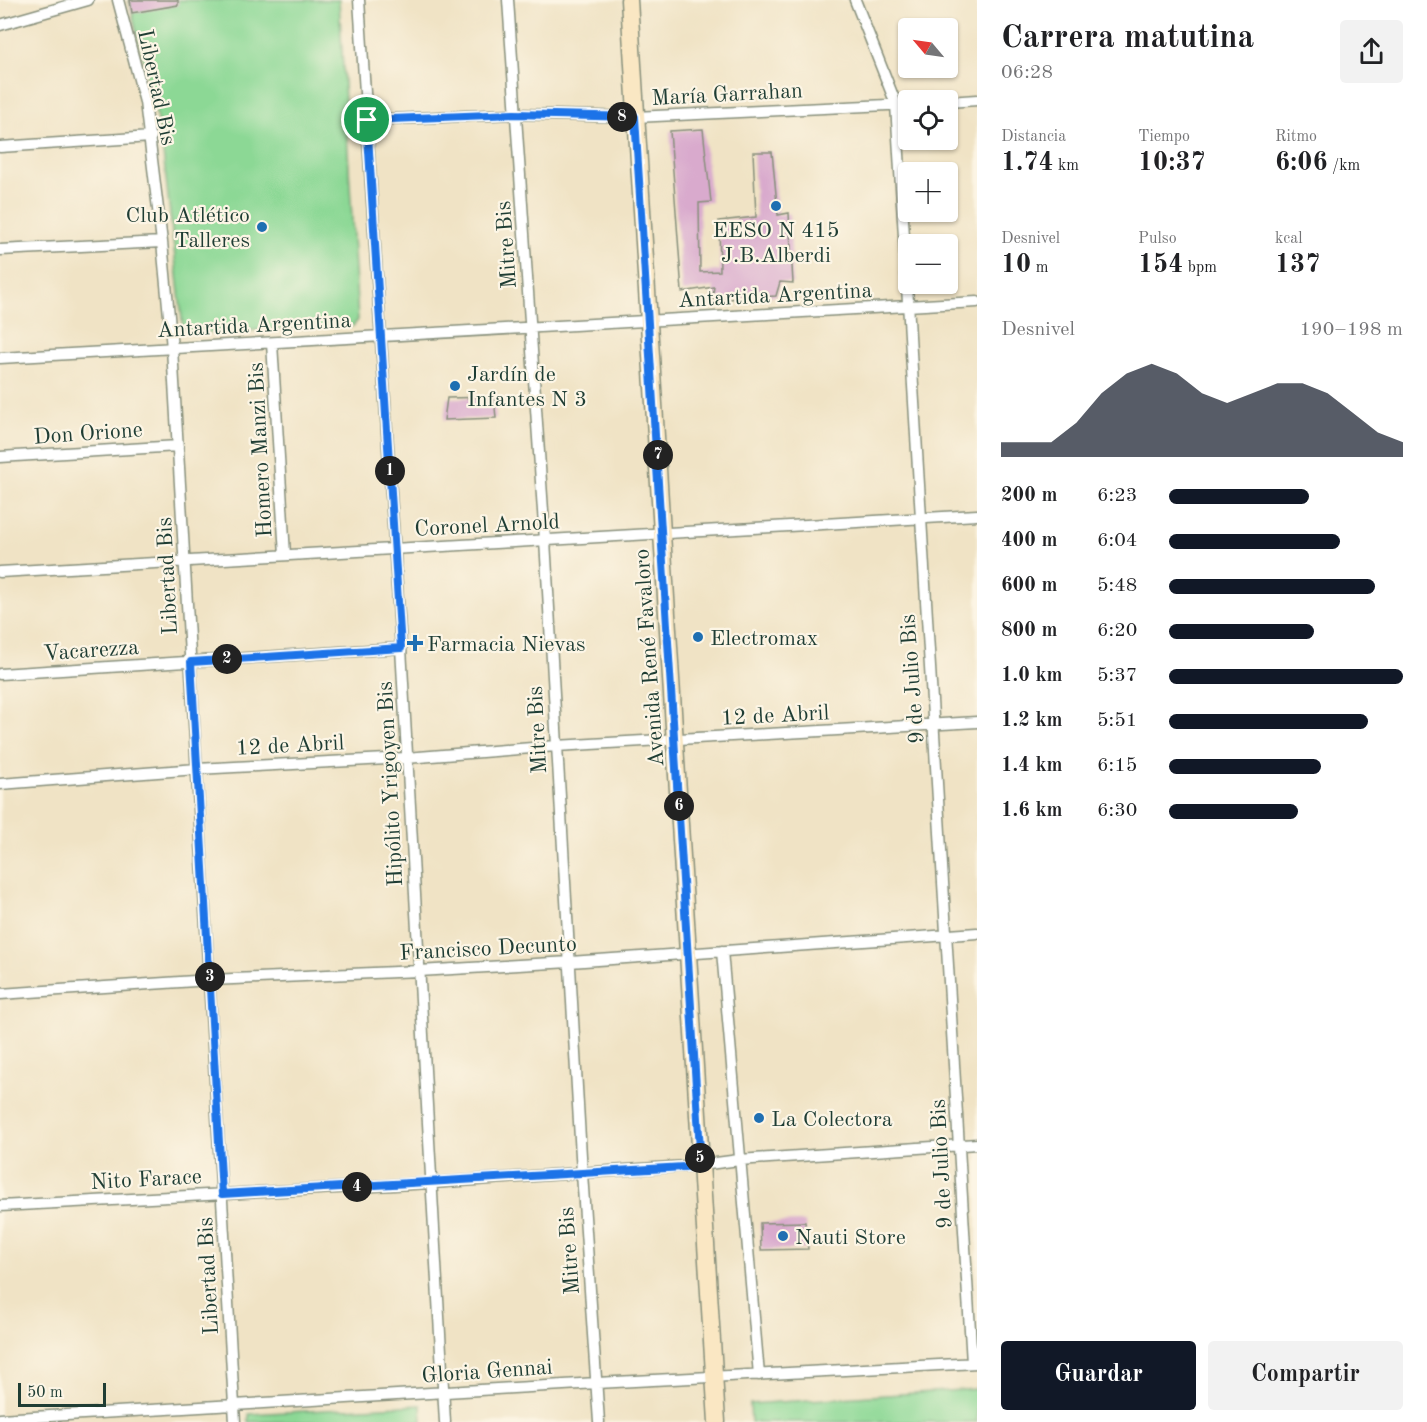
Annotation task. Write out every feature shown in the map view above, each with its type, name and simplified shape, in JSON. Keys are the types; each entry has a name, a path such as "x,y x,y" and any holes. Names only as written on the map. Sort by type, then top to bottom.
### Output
{"main road":[{"name":"Avenida René Favaloro","path":"628,0 717,1422"}],"street":[{"path":"0,25 87,0"},
{"name":"Libertad Bis","path":"118,0 145,102 151,137 172,348 235,1422"},
{"name":"Hipólito Yrigoyen Bis","path":"359,0 401,648 445,1422"},
{"name":"Mitre Bis","path":"508,0 514,114 545,540 599,1422"},
{"name":"9 de Julio Bis","path":"855,0 896,104 974,1363"},
{"path":"958,101 977,100"},
{"name":"María Garrahan","path":"367,120 514,114 635,117 896,104"},
{"path":"0,147 151,137"},
{"path":"0,250 162,242"},
{"name":"Antartida Argentina","path":"0,358 977,302"},
{"name":"Homero Manzi Bis","path":"272,343 285,555"},
{"name":"Don Orione","path":"0,457 178,446"},
{"name":"Coronel Arnold","path":"0,572 977,515"},
{"name":"Vacarezza","path":"0,674 401,648"},
{"name":"12 de Abril","path":"0,784 556,746 977,722"},
{"name":"Francisco Decunto","path":"0,994 210,980 570,962 977,933"},
{"path":"722,951 759,1375"},
{"name":"Nito Farace","path":"0,1206 701,1166 739,1160 977,1144"},
{"name":"Gloria Gennai","path":"0,1419 974,1363"}],"green space":[{"name":"Club Atlético Talleres","path":"129,0 339,0 358,320 353,326 193,333 183,328 161,135"},
{"path":"977,1389 977,1422 751,1422 750,1404"},
{"path":"421,1405 422,1422 249,1422 249,1414"}],"building":[{"path":"130,0 178,0 178,5 132,13"},
{"path":"703,129 711,202 699,203 700,272 720,271 719,221 756,217 753,152 772,152 778,215 789,213 793,283 780,282 776,296 712,300 714,287 682,292 670,131"},
{"path":"494,397 496,418 444,420 447,398"},
{"name":"Nauti Store","path":"805,1222 808,1249 761,1250 760,1223"}],"place":[{"name":"EESO N 415 J.B.Alberdi","path":"776,206"},
{"name":"Club Atlético Talleres","path":"262,227"},
{"name":"Jardín de Infantes N 3","path":"455,386"},
{"name":"Electromax","path":"698,637"},
{"name":"Farmacia Nievas","path":"415,643"},
{"name":"La Colectora","path":"759,1118"},
{"name":"Nauti Store","path":"783,1236"}],"route":[{"path":"514,114 635,117 701,1166 222,1194 191,662 401,648 367,120 514,114"}]}
